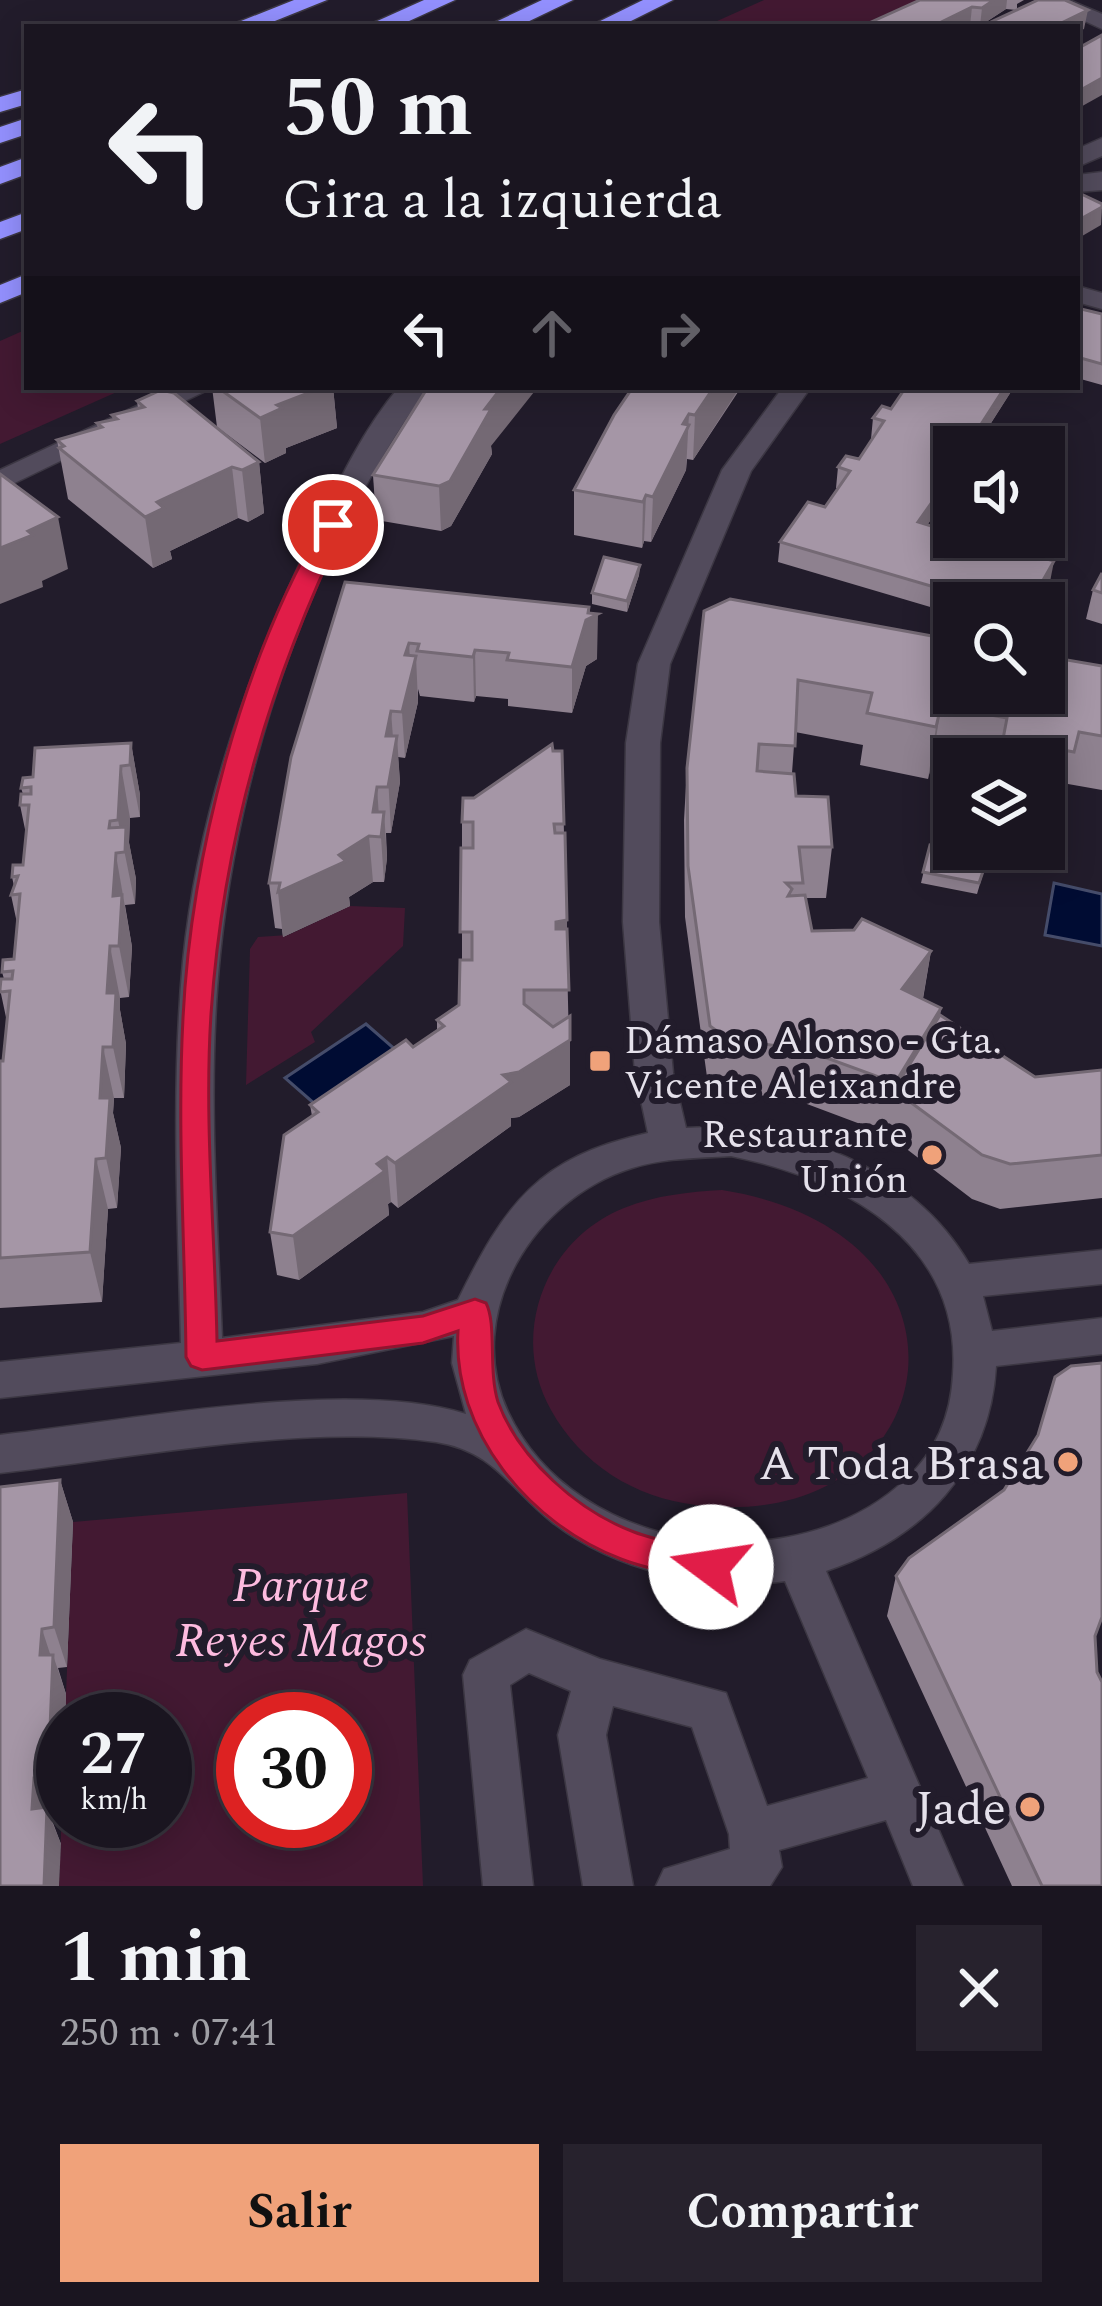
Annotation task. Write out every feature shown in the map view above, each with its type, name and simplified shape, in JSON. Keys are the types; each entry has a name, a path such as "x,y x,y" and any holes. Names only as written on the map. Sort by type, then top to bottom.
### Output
{"highway":[{"path":"384,24 444,0"},
{"path":"504,24 562,0"},
{"path":"607,24 662,0"},
{"path":"249,24 325,3"},
{"path":"286,24 325,3"}],"street":[{"path":"1050,0 1102,22"},
{"path":"0,481 194,390"},
{"path":"202,1357 197,1018 210,892 232,790 282,631 368,455 412,390"},
{"path":"670,1144 654,1073 641,922 643,743 654,664 737,470 795,390"},
{"path":"678,610 719,618"},
{"path":"731,1141 771,1147 849,1172 899,1205 940,1248 960,1282 979,1350 971,1419 936,1482 876,1532 799,1562 711,1567 626,1546 553,1503 502,1444 477,1378 475,1312 492,1262 522,1219 564,1184 614,1158 670,1144 731,1141"},
{"path":"960,1282 1102,1267"},
{"path":"0,1380 423,1329 475,1312"},
{"path":"979,1350 1102,1336"},
{"path":"0,1454 326,1418 438,1424 502,1444"},
{"path":"799,1562 938,1886"},
{"path":"508,1886 486,1676 526,1650 596,1680 710,1709 753,1834 758,1867 681,1886"},
{"path":"596,1680 582,1735 608,1886"},
{"path":"753,1834 896,1794"}],"green space":[{"path":"764,0 918,0 864,24 710,24"},
{"path":"24,330 24,390 121,390 0,444 0,341"},
{"path":"350,906 405,908 403,946 311,1032 315,1042 246,1085 250,949 258,937 288,935"},
{"path":"722,1190 811,1217 871,1262 902,1317 907,1376 888,1431 845,1475 780,1502 696,1505 652,1495 612,1475 563,1429 539,1381 533,1352 542,1293 555,1266 596,1223 636,1204"},
{"name":"Parque Reyes Magos","path":"407,1493 423,1886 59,1886 60,1848 192,1848 192,1692 66,1692 73,1522"}],"water":[{"path":"1054,883 1102,894 1102,946 1045,935"},
{"path":"366,1024 397,1051 316,1105 285,1078"}],"building":[{"path":"920,0 994,0 937,24 867,24"},
{"path":"1038,0 1065,0 1088,10 1059,24 986,24"},
{"path":"1102,35 1102,78 1080,90 1080,47"},
{"path":"1080,193 1102,204 1080,219"},
{"path":"1080,309 1102,314 1102,364 1080,358"},
{"path":"161,390 174,393 259,462 242,470 232,467 161,500 157,502 164,508 145,517 59,448 64,446 57,440 102,427 97,423 117,419 112,415 144,407 137,401"},
{"path":"221,390 316,390 277,405 282,408 260,418"},
{"path":"426,390 500,390 485,409 491,409 450,481 439,486 373,475"},
{"path":"631,390 712,390 695,415 689,414 683,424 689,425 653,497 646,495 643,502 574,490"},
{"path":"904,390 1003,390 980,426 933,426 933,501 918,522 933,527 933,558 1054,561 1042,582 933,582 933,587 780,542 808,502 825,507 850,471 838,467 846,456 859,459 884,421 873,418 882,406 891,409"},
{"path":"0,474 58,517 28,531 33,535 0,548"},
{"path":"604,557 640,565 627,601 592,593"},
{"path":"345,582 589,607 588,613 598,614 586,620 572,667 507,660 509,653 475,650 473,657 417,651 419,644 409,643 405,655 416,656 402,712 391,711 386,736 397,736 388,787 377,787 373,812 384,812 381,837 369,836 339,855 346,861 278,892 280,883 269,883 291,757"},
{"path":"730,599 933,636 936,727 867,713 872,693 798,680 795,746 759,744 757,771 794,774 796,796 828,797 832,847 799,847 803,883 786,883 792,889 788,896 805,895 812,931 854,930 862,919 931,951 902,989 941,1008 895,1083 805,1050 728,1039 710,1026 688,866 687,768 704,611"},
{"path":"1065,660 1102,666 1102,736 1079,732 1074,752 1065,750 1065,738 1003,738 1007,718 985,714 1065,714"},
{"path":"131,743 130,765 121,766 118,820 110,821 109,828 126,827 125,852 116,853 113,896 122,895 119,946 110,946 107,993 116,993 113,1047 103,1047 100,1098 110,1098 106,1158 96,1159 90,1252 0,1258 0,1061 10,991 0,989 1,979 12,979 13,971 2,972 3,960 14,959 20,894 11,895 18,876 12,877 13,865 23,865 29,805 20,805 21,794 31,794 31,787 21,788 23,778 33,777 35,748"},
{"path":"552,744 553,751 562,751 564,824 554,824 555,833 565,833 567,920 556,922 556,929 567,929 569,990 524,990 524,1004 553,1027 570,1016 570,1040 519,1072 503,1075 511,1082 395,1163 387,1157 377,1164 385,1171 293,1236 270,1232 284,1135 318,1112 310,1105 406,1040 413,1047 444,1026 437,1020 459,1005 460,960 472,960 472,932 460,932 461,848 473,848 473,822 462,822 463,798 474,798"},
{"path":"930,845 933,870 984,870 979,883 923,872"},
{"path":"940,1015 1035,1077 1102,1070 1102,1155 1010,1164 982,1155 894,1090"},
{"path":"1102,1363 1102,1617 1095,1636 1102,1682 1102,1886 1042,1886 896,1576 909,1558 1004,1490 1038,1435 1055,1377 1071,1366"},
{"path":"60,1480 54,1627 42,1629 40,1655 53,1655 51,1692 36,1692 32,1809 36,1808 36,1848 45,1848 44,1886 0,1886 0,1487"}],"place":[{"name":"Dámaso Alonso - Gta. Vicente Aleixandre","path":"600,1061"},
{"name":"Restaurante Unión","path":"932,1155"},
{"name":"A Toda Brasa","path":"1068,1462"},
{"name":"Jade","path":"1030,1807"}],"route":[{"path":"333,525 282,631 232,790 210,892 197,1018 202,1357 423,1329 475,1312 472,1356 482,1401 502,1444 553,1503 626,1546 711,1567"}]}
